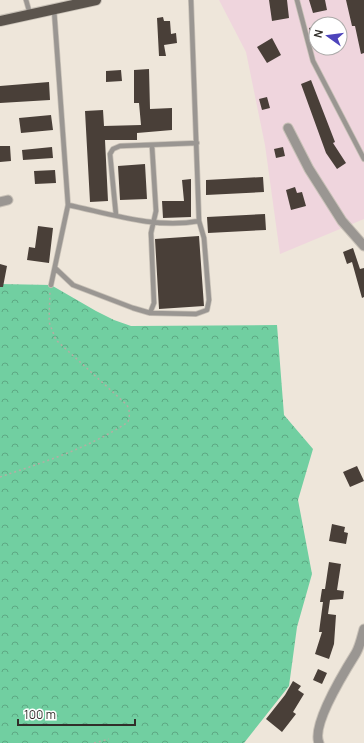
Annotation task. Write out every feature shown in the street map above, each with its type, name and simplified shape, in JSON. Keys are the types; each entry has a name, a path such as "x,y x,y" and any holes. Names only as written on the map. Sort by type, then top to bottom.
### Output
{"main road":[{"path":"0,21 96,0"}],"street":[{"path":"288,128 309,169 342,221 364,246"},
{"path":"319,743 317,740 319,727 330,699 348,664 360,652 364,629"}],"lane":[{"path":"26,0 30,15"},
{"path":"55,268 73,285 132,308 150,313 196,314 207,310 209,300 204,238 199,221 191,0"},
{"path":"297,0 313,61 364,159"},
{"path":"51,285 68,205 54,9"},
{"path":"116,215 110,154 113,149 120,146 197,144"},
{"path":"150,313 154,303 151,233 156,211 152,146"},
{"path":"68,205 153,223 182,224 199,221"}],"path":[{"path":"0,478 57,458 128,422 130,410 127,405 56,340 49,322 48,301 51,285"},
{"path":"94,743 109,739"}],"shaded area":[{"path":"219,0 364,0 364,219 280,254 265,145 246,52"}],"green space":[{"path":"0,284 51,285 96,311 131,326 277,325 284,415 313,449 298,500 312,574 297,627 289,686 244,743 0,743"}],"building":[{"path":"269,0 287,0 289,18 272,21"},
{"path":"309,0 325,0 327,10 313,13"},
{"path":"346,0 364,0 364,53 361,54 355,26 352,26"},
{"path":"163,17 164,21 170,21 171,34 176,33 177,43 164,45 166,56 159,56 157,18"},
{"path":"272,38 281,55 267,63 257,47"},
{"path":"149,69 150,109 172,108 172,130 137,133 137,140 105,140 108,201 90,202 85,111 103,110 104,126 141,125 139,103 134,103 134,70"},
{"path":"121,70 122,81 106,82 106,71"},
{"path":"311,80 335,142 333,143 346,163 337,169 326,153 301,84"},
{"path":"49,82 50,100 0,103 0,86"},
{"path":"267,97 270,108 262,110 259,99"},
{"path":"51,115 53,130 21,133 19,118"},
{"path":"0,146 10,146 11,161 0,162"},
{"path":"52,147 53,158 23,160 22,150"},
{"path":"283,147 285,156 276,158 274,149"},
{"path":"145,164 147,199 120,200 118,166"},
{"path":"55,170 56,183 35,184 34,171"},
{"path":"263,177 264,192 206,195 206,180"},
{"path":"191,179 191,217 163,218 162,201 184,201 182,180"},
{"path":"295,187 297,193 302,192 306,206 291,210 286,190"},
{"path":"265,214 266,230 208,233 207,217"},
{"path":"38,226 53,228 49,263 27,260 29,247 35,248"},
{"path":"199,236 204,306 159,309 155,239"},
{"path":"353,248 360,269 364,268 364,297 362,298 352,262 347,264 343,252"},
{"path":"0,264 7,266 3,287 0,287"},
{"path":"357,466 364,481 350,487 343,472"},
{"path":"332,524 345,527 344,532 348,533 346,544 329,541"},
{"path":"329,562 341,564 337,590 344,591 343,599 330,600 328,614 336,615 334,644 329,659 315,654 322,632 319,632 323,602 320,602 322,589 325,589"},
{"path":"318,669 327,673 322,684 313,680"},
{"path":"293,681 301,686 298,690 304,694 293,712 296,714 282,732 266,719 285,695"}]}
